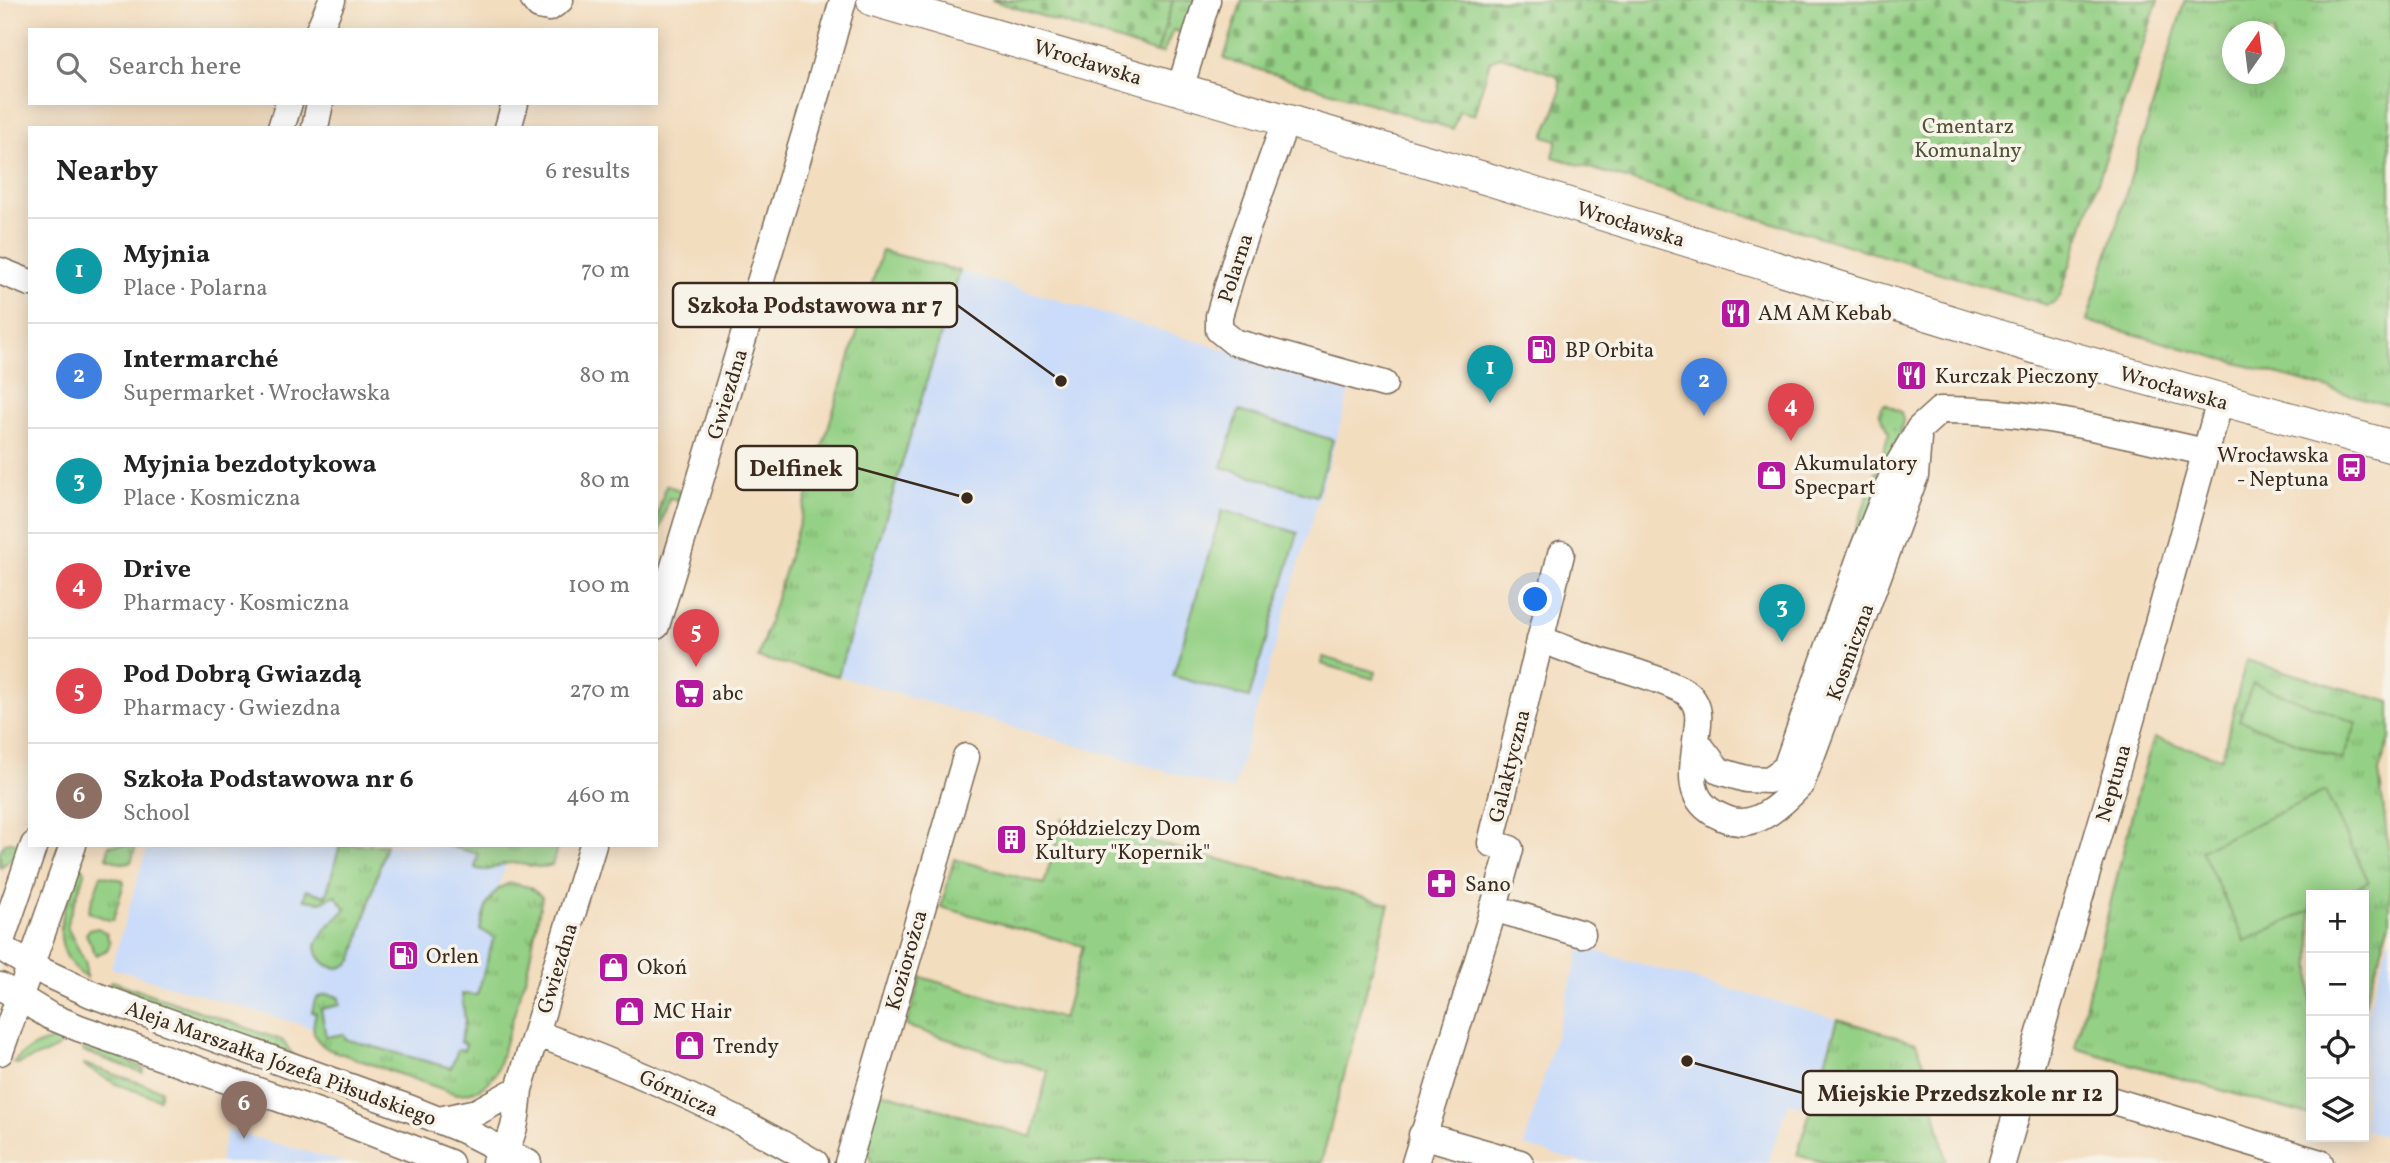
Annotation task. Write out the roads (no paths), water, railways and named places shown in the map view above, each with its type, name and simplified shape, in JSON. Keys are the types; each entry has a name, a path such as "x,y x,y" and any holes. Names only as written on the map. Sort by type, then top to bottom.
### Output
{"main road":[{"name":"Wrocławska","path":"873,0 1491,180 2053,353 2390,446"}],"street":[{"path":"320,28 333,0"},
{"path":"331,28 333,0"},
{"name":"Gwiezdna","path":"658,619 843,0"},
{"path":"1180,89 1207,0"},
{"path":"282,126 288,105"},
{"path":"315,126 320,105"},
{"path":"509,126 514,105"},
{"name":"Polarna","path":"1286,120 1236,259 1218,324 1219,330 1234,342 1384,384"},
{"path":"0,271 28,282"},
{"name":"Neptuna","path":"2002,1163 2119,763 2220,401"},
{"path":"1696,741 1719,771 1746,779 1769,780 1786,768 1861,555 1895,470 1919,429 1940,410 1972,410 2072,422 2205,452"},
{"name":"Kosmiczna","path":"1540,639 1690,695 1699,713 1694,792 1702,807 1719,817 1738,823 1755,819 1780,806 1801,784 1916,476 1919,429"},
{"name":"Galaktyczna","path":"1415,1163 1510,849 1491,843 1561,554"},
{"name":"Koziorożca","path":"848,1163 966,757"},
{"path":"0,1052 10,992 32,966 72,847"},
{"name":"Gwiezdna","path":"499,1156 516,1122 519,1089 538,1034 592,847"},
{"path":"0,880 31,854"},
{"path":"0,946 31,854"},
{"path":"1493,908 1582,934"},
{"name":"Aleja Marszałka Józefa Piłsudskiego","path":"0,946 32,966 91,994 439,1120 499,1156"},
{"name":"Aleja Marszałka Józefa Piłsudskiego","path":"10,992 50,1016 79,1028 329,1116 450,1163"},
{"name":"Górnicza","path":"538,1034 667,1086 762,1131 815,1163"},
{"path":"2027,1075 2320,1163"},
{"path":"439,1120 477,1112 519,1089"},
{"path":"1422,1135 1520,1163"}],"place":[{"name":"AM AM Kebab","path":"1735,313"},
{"name":"BP Orbita","path":"1542,350"},
{"name":"Kurczak Pieczony","path":"1912,376"},
{"name":"Szkoła Podstawowa nr 7","path":"1061,381"},
{"name":"Myjnia","path":"1490,403"},
{"name":"Intermarché","path":"1704,416"},
{"name":"Drive","path":"1791,441"},
{"name":"Wrocławska - Neptuna","path":"2352,467"},
{"name":"Akumulatory Specpart","path":"1771,475"},
{"name":"Delfinek","path":"967,498"},
{"name":"Myjnia bezdotykowa","path":"1782,642"},
{"name":"Pod Dobrą Gwiazdą","path":"696,667"},
{"name":"abc","path":"689,693"},
{"name":"Spółdzielczy Dom Kultury \"Kopernik\"","path":"1012,840"},
{"name":"Sano","path":"1442,884"},
{"name":"Orlen","path":"403,956"},
{"name":"Okoń","path":"614,967"},
{"name":"MC Hair","path":"630,1011"},
{"name":"Trendy","path":"690,1046"},
{"name":"Miejskie Przedszkole nr 12","path":"1687,1061"},
{"name":"Szkoła Podstawowa nr 6","path":"244,1139"}],"park label":[{"name":"Cmentarz Komunalny","path":"1968,138"}]}
